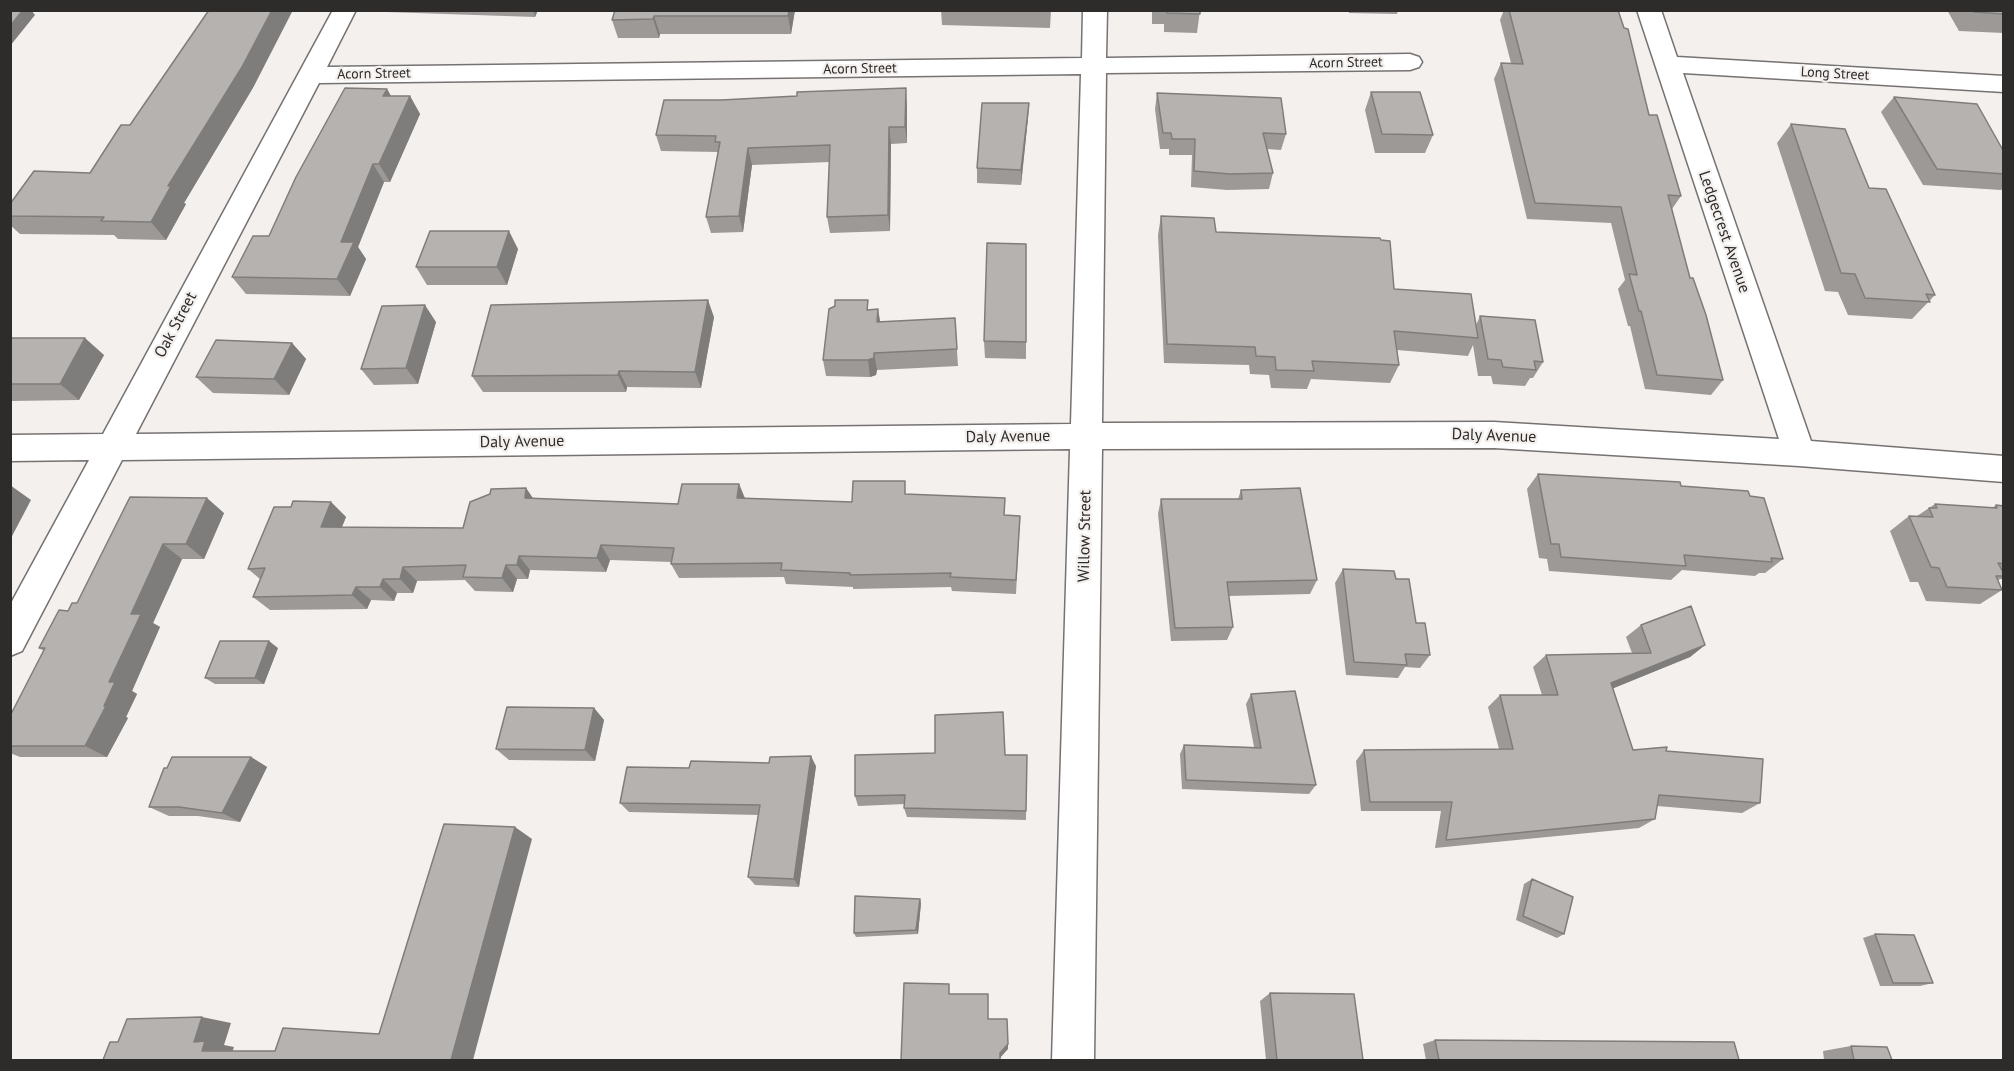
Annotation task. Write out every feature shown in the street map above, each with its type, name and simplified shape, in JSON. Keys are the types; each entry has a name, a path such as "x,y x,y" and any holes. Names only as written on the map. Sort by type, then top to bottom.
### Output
{"street":[{"name":"Oak Street","path":"10,640 345,10"},
{"name":"Willow Street","path":"1072,1060 1095,10"},
{"name":"Ledgecrest Avenue","path":"1648,10 1799,453"},
{"name":"Acorn Street","path":"310,75 1410,62"},
{"name":"Long Street","path":"1667,64 2004,84"},
{"name":"Daly Avenue","path":"10,448 1087,436 1494,435 1799,453 2004,469"}],"building":[{"path":"10,10 23,10 10,26"},
{"path":"209,10 272,10 242,67 168,186 171,186 151,222 101,221 104,217 10,216 10,204 34,171 90,173 121,125 130,125"},
{"path":"615,10 789,10 788,16 654,16 653,19 612,20"},
{"path":"1167,10 1200,10 1200,14 1167,13"},
{"path":"1509,10 1618,10 1624,28 1628,29 1649,115 1657,115 1681,196 1668,195 1690,278 1693,278 1706,315 1723,380 1657,375 1629,274 1637,275 1621,207 1535,203 1501,63 1523,64"},
{"path":"1973,10 2004,10 2004,14 1974,12"},
{"path":"345,88 387,89 383,96 410,96 379,164 373,164 341,242 354,242 337,279 232,277 253,236 269,236 296,177"},
{"path":"906,88 905,127 889,127 888,215 827,217 830,145 748,148 739,216 706,217 720,142 715,142 716,136 656,135 664,100 721,100 797,96 797,92"},
{"path":"1371,92 1420,92 1433,135 1382,134"},
{"path":"1157,93 1281,98 1286,134 1263,133 1273,173 1230,174 1194,171 1195,139 1172,139 1171,133 1163,133"},
{"path":"1894,97 1977,104 2004,152 2004,174 1937,169"},
{"path":"982,103 1029,103 1021,170 977,168"},
{"path":"1791,124 1845,129 1869,188 1886,189 1935,295 1926,294 1930,302 1865,298 1855,274 1841,273"},
{"path":"1161,216 1214,218 1216,232 1380,238 1390,241 1394,289 1471,294 1478,338 1394,331 1399,365 1312,361 1314,371 1276,370 1275,357 1256,356 1255,347 1167,344"},
{"path":"430,231 509,231 497,267 416,267"},
{"path":"987,243 1026,244 1026,342 984,341"},
{"path":"708,300 695,372 619,371 618,375 472,376 491,305"},
{"path":"835,300 868,300 867,310 878,309 877,322 955,318 957,349 874,353 874,358 868,360 823,360 829,309 835,306"},
{"path":"425,305 406,368 361,369 382,306"},
{"path":"1480,316 1535,320 1543,362 1534,361 1536,370 1503,367 1501,360 1488,359"},
{"path":"10,338 85,338 60,384 10,384"},
{"path":"216,340 292,343 274,379 196,377"},
{"path":"1538,474 1680,482 1681,486 1748,491 1750,496 1764,498 1783,559 1771,558 1772,562 1684,555 1686,566 1561,557 1559,544 1551,544"},
{"path":"853,481 905,481 905,494 1005,498 1004,515 1020,516 1016,580 950,577 951,573 850,575 850,573 781,570 782,563 671,564 674,548 601,545 597,558 519,556 517,565 506,565 502,578 463,577 466,565 403,567 400,579 383,579 380,587 356,587 352,595 253,597 265,568 248,569 274,507 291,507 293,501 331,502 321,527 463,528 470,502 490,494 491,489 526,488 525,498 678,504 682,484 739,484 737,498 852,502"},
{"path":"1300,488 1317,580 1227,582 1233,627 1175,628 1161,499 1242,499 1241,490"},
{"path":"130,497 207,498 186,544 163,544 131,614 141,614 109,682 115,682 104,706 106,706 85,746 10,746 10,716 45,648 39,648 59,610 68,611 72,603 77,603"},
{"path":"1935,504 1997,508 1996,505 2004,506 2004,564 1998,563 2004,576 1996,576 2002,590 1947,587 1939,568 1931,567 1909,516 1933,517 1929,508 1937,508"},
{"path":"1343,569 1394,571 1396,579 1409,579 1416,623 1425,623 1430,655 1405,654 1407,665 1354,662"},
{"path":"1691,606 1705,645 1611,683 1633,750 1667,747 1666,751 1763,759 1760,803 1659,795 1655,819 1446,840 1452,802 1370,802 1364,750 1513,749 1500,695 1558,695 1546,655 1651,653 1641,625"},
{"path":"220,641 269,641 255,678 205,678"},
{"path":"1295,691 1316,785 1186,780 1184,745 1261,748 1251,694"},
{"path":"507,707 594,708 585,750 496,749"},
{"path":"1003,712 1005,755 1027,755 1026,811 904,808 905,795 855,796 855,755 935,753 935,715"},
{"path":"811,756 794,879 748,877 760,805 620,803 627,767 689,768 691,761 769,763 770,757"},
{"path":"172,757 251,757 222,813 179,807 149,807 164,768 167,768"},
{"path":"444,824 515,827 451,1060 103,1060 110,1042 118,1042 127,1019 202,1017 194,1042 205,1041 202,1051 275,1051 283,1028 379,1034"},
{"path":"1532,879 1573,897 1564,934 1523,916"},
{"path":"855,896 920,899 916,930 854,933"},
{"path":"1875,934 1914,935 1933,983 1893,983"},
{"path":"904,983 949,984 949,994 988,994 988,1019 1007,1019 1008,1044 1000,1053 1000,1060 901,1060"},
{"path":"1270,993 1354,994 1363,1060 1277,1060"},
{"path":"1435,1040 1734,1042 1739,1060 1439,1060"},
{"path":"1851,1046 1887,1047 1892,1060 1854,1060"}]}
